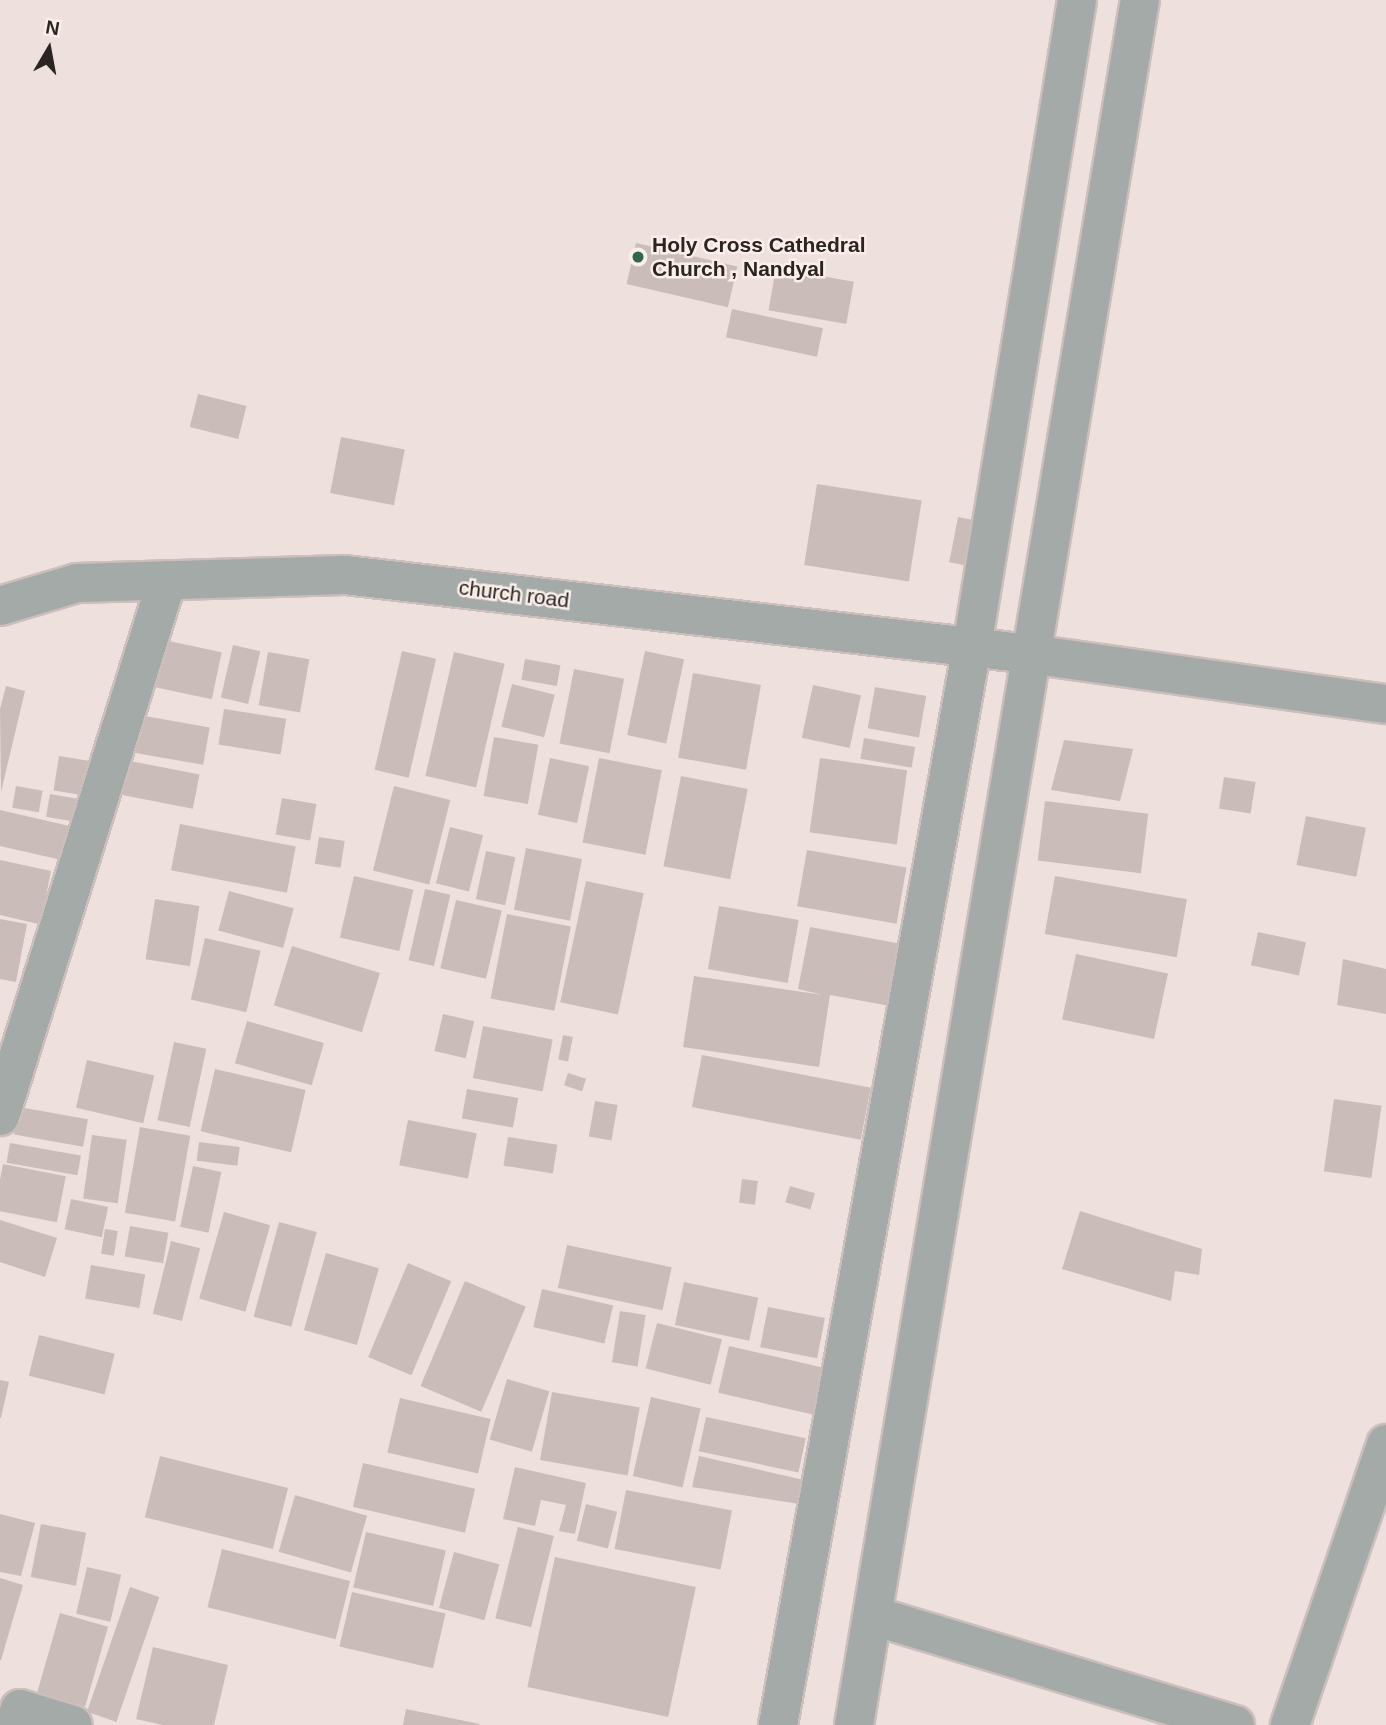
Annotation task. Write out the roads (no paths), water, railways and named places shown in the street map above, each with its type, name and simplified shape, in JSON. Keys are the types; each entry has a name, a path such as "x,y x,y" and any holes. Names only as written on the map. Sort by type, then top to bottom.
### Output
{"street":[{"path":"778,1725 972,647 1077,0"},
{"path":"854,1725 1140,0"},
{"name":"church road","path":"0,606 77,583 345,575 1030,654 1386,704"},
{"path":"0,1116 167,580"},
{"path":"1290,1725 1386,1444"},
{"path":"874,1616 1236,1725"},
{"path":"15,1725 20,1709 73,1725"}],"place":[{"name":"Holy Cross Cathedral Church , Nandyal","path":"638,257"}]}
